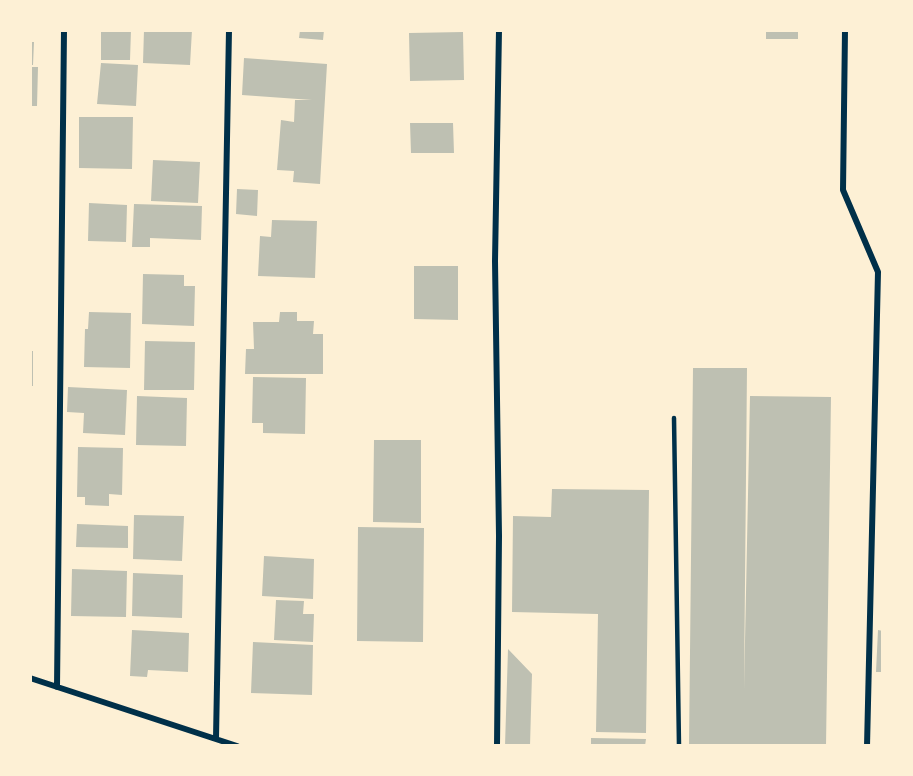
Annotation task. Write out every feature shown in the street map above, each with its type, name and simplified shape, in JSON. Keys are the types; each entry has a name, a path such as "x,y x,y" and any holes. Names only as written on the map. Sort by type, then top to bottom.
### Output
{"street":[{"path":"57,687 64,30"},
{"path":"216,738 229,30"},
{"path":"497,746 499,536 495,261 499,30"},
{"path":"845,30 843,190 878,272 867,746"},
{"path":"30,678 237,746"}],"lane":[{"path":"674,418 679,746"}],"building":[{"path":"101,30 131,30 130,60 101,60"},
{"path":"144,30 192,30 190,65 143,63"},
{"path":"300,30 324,30 323,40 299,38"},
{"path":"766,30 798,30 798,39 766,39"},
{"path":"463,32 464,80 410,81 409,33"},
{"path":"30,42 34,42 33,65 30,65"},
{"path":"244,58 327,64 320,184 293,182 294,171 277,170 281,120 294,122 295,100 312,100 242,95"},
{"path":"101,63 138,65 136,106 97,104"},
{"path":"30,67 38,67 37,106 30,106"},
{"path":"79,117 133,117 132,169 79,168"},
{"path":"410,123 453,123 454,153 411,153"},
{"path":"153,160 200,162 198,203 151,201"},
{"path":"237,189 258,190 257,216 236,214"},
{"path":"89,203 127,205 126,242 88,241"},
{"path":"134,204 202,206 201,240 150,238 150,247 132,247"},
{"path":"272,220 317,221 315,278 258,276 260,236 271,237"},
{"path":"414,266 458,266 458,320 414,319"},
{"path":"143,274 184,275 184,286 195,286 194,326 142,324"},
{"path":"89,312 131,313 130,368 84,367 85,329 88,329"},
{"path":"280,312 297,312 297,321 314,321 313,334 323,334 323,374 245,374 246,349 254,349 253,322 279,322"},
{"path":"145,341 195,342 194,390 144,390"},
{"path":"30,351 33,351 33,386 30,386"},
{"path":"693,368 747,368 744,690 750,396 831,397 826,746 689,746"},
{"path":"253,377 306,378 305,434 263,433 263,423 252,423"},
{"path":"68,387 127,390 125,435 83,433 84,413 67,412"},
{"path":"137,396 187,398 186,446 136,445"},
{"path":"374,440 421,440 421,523 373,522"},
{"path":"78,447 123,448 122,495 109,494 109,506 85,505 85,497 77,497"},
{"path":"552,489 649,490 646,733 596,732 598,614 512,612 513,516 551,517"},
{"path":"134,515 184,516 182,561 133,559"},
{"path":"77,524 128,526 128,548 76,547"},
{"path":"358,527 424,528 423,642 357,641"},
{"path":"264,556 314,559 313,599 262,596"},
{"path":"72,569 127,571 126,617 71,616"},
{"path":"133,573 183,575 182,618 132,616"},
{"path":"276,600 304,601 303,614 314,614 313,642 274,640"},
{"path":"132,630 189,633 188,672 148,670 147,677 130,676"},
{"path":"878,630 883,631 883,672 876,672"},
{"path":"253,642 313,645 312,695 251,693"},
{"path":"508,649 532,674 530,746 505,746"},
{"path":"591,738 646,739 645,746 591,746"}]}
